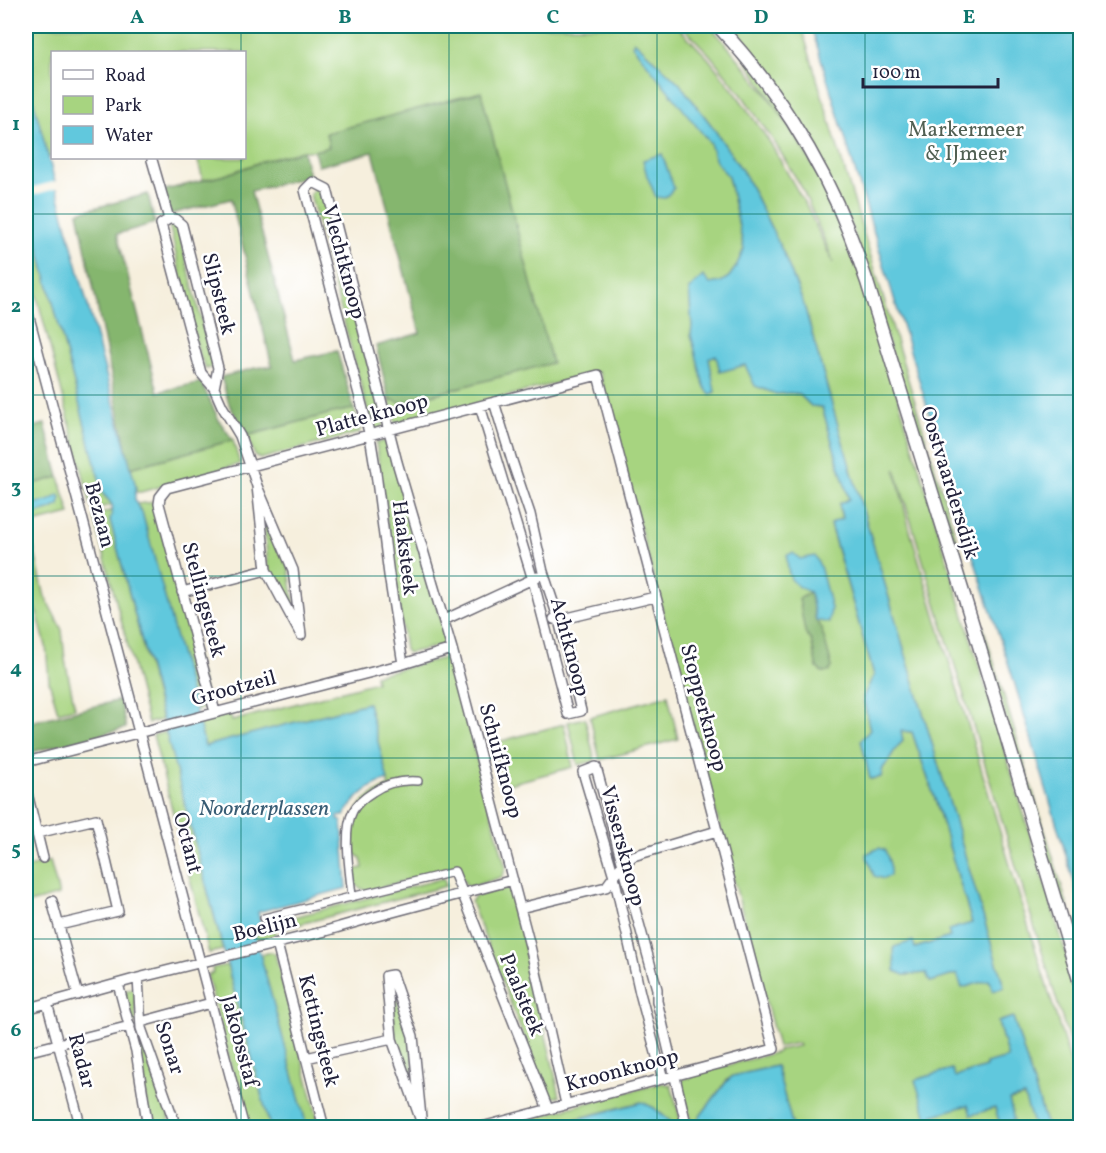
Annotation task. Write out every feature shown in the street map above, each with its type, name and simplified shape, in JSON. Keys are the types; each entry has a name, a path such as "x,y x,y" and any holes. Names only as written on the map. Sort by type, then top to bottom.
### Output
{"main road":[{"name":"Oostvaardersdijk","path":"718,26 769,87 789,117 828,184 848,230 867,282 969,612 1080,983"}],"street":[{"name":"Slipsteek","path":"152,160 169,219"},
{"name":"Vlechtknoop","path":"370,436 305,190 313,182 327,189 389,430"},
{"name":"Slipsteek","path":"214,388 218,368 182,225 175,219 169,219 161,224 201,373 214,388 240,436 257,486"},
{"name":"Bezaan","path":"26,306 139,733"},
{"name":"Platte knoop","path":"160,497 167,488 598,375"},
{"name":"Stopperknoop","path":"598,375 774,1049"},
{"name":"Achtknoop","path":"480,406 533,580 568,714 581,711 559,620 543,572 530,514 494,402"},
{"name":"Schuifknoop","path":"389,430 452,649 513,880 566,1104"},
{"name":"Haaksteek","path":"370,436 403,664"},
{"path":"257,486 293,570 301,634 266,570 257,486"},
{"name":"Stellingsteek","path":"160,497 159,504 210,714"},
{"path":"182,592 266,570"},
{"path":"444,620 533,580 543,572"},
{"path":"543,616 559,620 655,597"},
{"name":"Grootzeil","path":"26,762 403,664 452,649"},
{"name":"Octant","path":"139,733 200,963"},
{"name":"Vissersknoop","path":"663,1079 640,993 614,876 583,772 596,768 657,989 657,1001 687,1126"},
{"path":"352,896 347,834 352,812 362,799 381,786 407,780 418,781"},
{"path":"26,789 43,858"},
{"path":"37,833 96,819 118,911 59,925"},
{"path":"520,908 606,888 622,865 633,856 717,831"},
{"path":"264,918 454,872"},
{"name":"Paalsteek","path":"454,872 548,1109"},
{"name":"Boelijn","path":"26,1009 513,880"},
{"path":"52,901 78,995"},
{"name":"Kettingsteek","path":"277,944 324,1128"},
{"name":"Jakobsstaf","path":"200,963 244,1128"},
{"path":"392,975 413,1036 422,1124 392,1039 386,976 392,975"},
{"name":"Sonar","path":"138,978 141,1022 145,1041 173,1118 173,1128"},
{"name":"Sonar","path":"118,984 136,1051 148,1128"},
{"name":"Radar","path":"47,1003 81,1128"},
{"path":"141,1022 211,1003"},
{"path":"26,1052 130,1026"},
{"path":"306,1058 392,1039"},
{"name":"Kroonknoop","path":"478,1128 774,1049"}],"green space":[{"path":"26,26 677,26 708,58 769,141 808,209 833,263 802,188 775,143 742,95 710,55 682,26 710,26 763,90 809,159 838,219 863,281 1080,1000 1080,1077 895,469 909,527 1080,1093 1080,1127 1047,1127 1013,1017 998,1022 1008,1058 954,1077 951,1069 916,1081 968,1105 995,1108 1000,1124 1009,1100 1025,1096 1034,1127 793,1127 776,1066 733,1076 727,1080 698,1119 692,1123 680,1084 683,1079 778,1052 778,1050 799,1046 798,1043 778,1047 599,372 396,425 389,399 401,403 551,363 481,93 326,133 329,147 266,160 225,175 203,180 197,159 246,159 246,51 51,51 51,156 48,158 26,73","holes":["634,41 679,83 745,175 783,252 804,305 1004,987 989,980 957,974 930,982 927,973 904,975 915,948 950,937 949,930 972,923 935,799 912,732 901,731 903,741 883,767 881,777 870,779 870,730 863,697 874,675 830,525 842,518 840,511 849,499 822,407 811,406 799,394 776,394 745,365 716,355 709,357 714,392 691,335 689,289 721,282 729,277 744,249 728,176 716,162 710,143"]},
{"path":"724,26 801,26 1080,947 1080,970 954,542 943,514 850,222"},
{"path":"481,92 552,363 401,403 389,399 376,346 420,333 373,152 318,166 314,151 329,147 326,133"},
{"path":"303,151 309,176 251,191 295,360 337,351 354,409 246,436 229,404 221,377 272,366 231,199 167,215 161,191 225,175 266,160"},
{"path":"319,188 323,191 384,422 382,428 374,430 310,194 314,189"},
{"path":"148,194 155,223 117,234 158,392 201,382 220,422 233,440 130,468 78,212"},
{"path":"26,199 103,494 113,505 92,509 26,254"},
{"path":"169,224 178,228 212,358 213,367 206,369 199,354"},
{"path":"354,409 359,433 260,459 255,456 247,436 332,413"},
{"path":"45,424 59,477 26,486 26,429"},
{"path":"233,440 240,464 135,492 136,487 130,468"},
{"path":"388,440 446,638 444,645 408,653 405,650 376,443"},
{"path":"59,477 70,514 26,525 26,486"},
{"path":"154,502 209,707 195,710 142,512 135,504"},
{"path":"262,503 289,570 297,622 268,566"},
{"path":"114,509 110,520 162,720 148,723 94,517"},
{"path":"30,533 45,597 62,630 65,660 75,708 58,712 49,681 46,646 38,616 26,586 26,534"},
{"path":"810,592 816,621 821,627 832,667 829,672 822,672 817,668 811,640 805,632 799,599"},
{"path":"444,658 451,663 506,868 502,877 470,887 466,885 456,865 368,891 359,888 353,875 357,869 363,868 361,858 352,846 351,829 362,803 389,786 368,703 205,746 198,722 230,714 232,721 376,682 375,675"},
{"path":"668,695 678,739 600,760 590,717"},
{"path":"120,700 126,728 28,753 26,723"},
{"path":"585,718 595,761 578,765 568,722"},
{"path":"564,724 573,767 505,785 494,743"},
{"path":"166,732 223,950 209,953 153,735"},
{"path":"50,861 59,895 26,904 26,868"},
{"path":"444,878 446,886 285,928 282,920"},
{"path":"505,888 513,893 560,1096 548,1099 471,902 475,896"},
{"path":"273,923 275,933 273,938 257,943 253,928"},
{"path":"275,953 320,1127 307,1127 260,955"},
{"path":"227,965 270,1127 247,1127 207,975 213,973 212,968"},
{"path":"390,979 410,1037 417,1097 396,1044"},
{"path":"135,988 136,1022 132,1023 124,991"},
{"path":"139,1029 169,1117 169,1127 151,1127 133,1031"},
{"path":"662,1083 671,1085 682,1125 676,1126 654,1108 641,1102 544,1127 493,1128"}],"water":[{"name":"Markermeer & IJmeer","path":"811,26 1080,26 1080,902 1013,678 968,541"},
{"path":"634,41 679,83 745,175 783,252 804,305 1004,987 993,991 989,980 962,988 957,974 930,982 926,973 904,975 895,971 894,947 913,941 915,948 950,937 948,930 972,923 935,799 912,732 901,731 903,741 883,767 881,777 870,779 861,740 870,730 863,697 874,675 830,524 842,518 839,504 849,499 822,407 811,406 799,394 776,394 755,386 745,365 720,372 716,355 709,358 715,392 710,395 704,386 691,335 689,289 703,276 710,284 721,282 729,277 744,249 728,176 716,162 710,143 632,45"},
{"name":"Noorderplassen","path":"26,73 136,487 135,501 142,512 205,746 368,703 388,780 368,789 357,798 344,816 338,816 342,822 347,888 258,912 261,926 253,928 307,1127 270,1127 110,520 112,506 103,494 26,199"},
{"path":"662,154 674,188 665,198 656,197 643,160"},
{"path":"59,495 61,497 59,505 26,516 26,505 48,501"},
{"path":"793,553 800,559 815,556 820,566 831,608 829,623 816,620 810,592 798,586 791,579 787,555"},
{"path":"879,848 885,850 890,864 890,875 884,879 874,876 866,854"},
{"path":"1013,1017 1047,1127 1034,1127 1024,1096 1009,1100 1014,1120 1000,1124 995,1108 971,1115 968,1105 927,1117 915,1080 952,1069 955,1077 1008,1058 998,1022"},
{"path":"776,1066 793,1127 772,1127 771,1123 755,1128 544,1128 642,1102 654,1108 676,1126 682,1126 698,1119 733,1076"}],"pier":[{"path":"57,181 59,188 26,197 26,189"}]}
